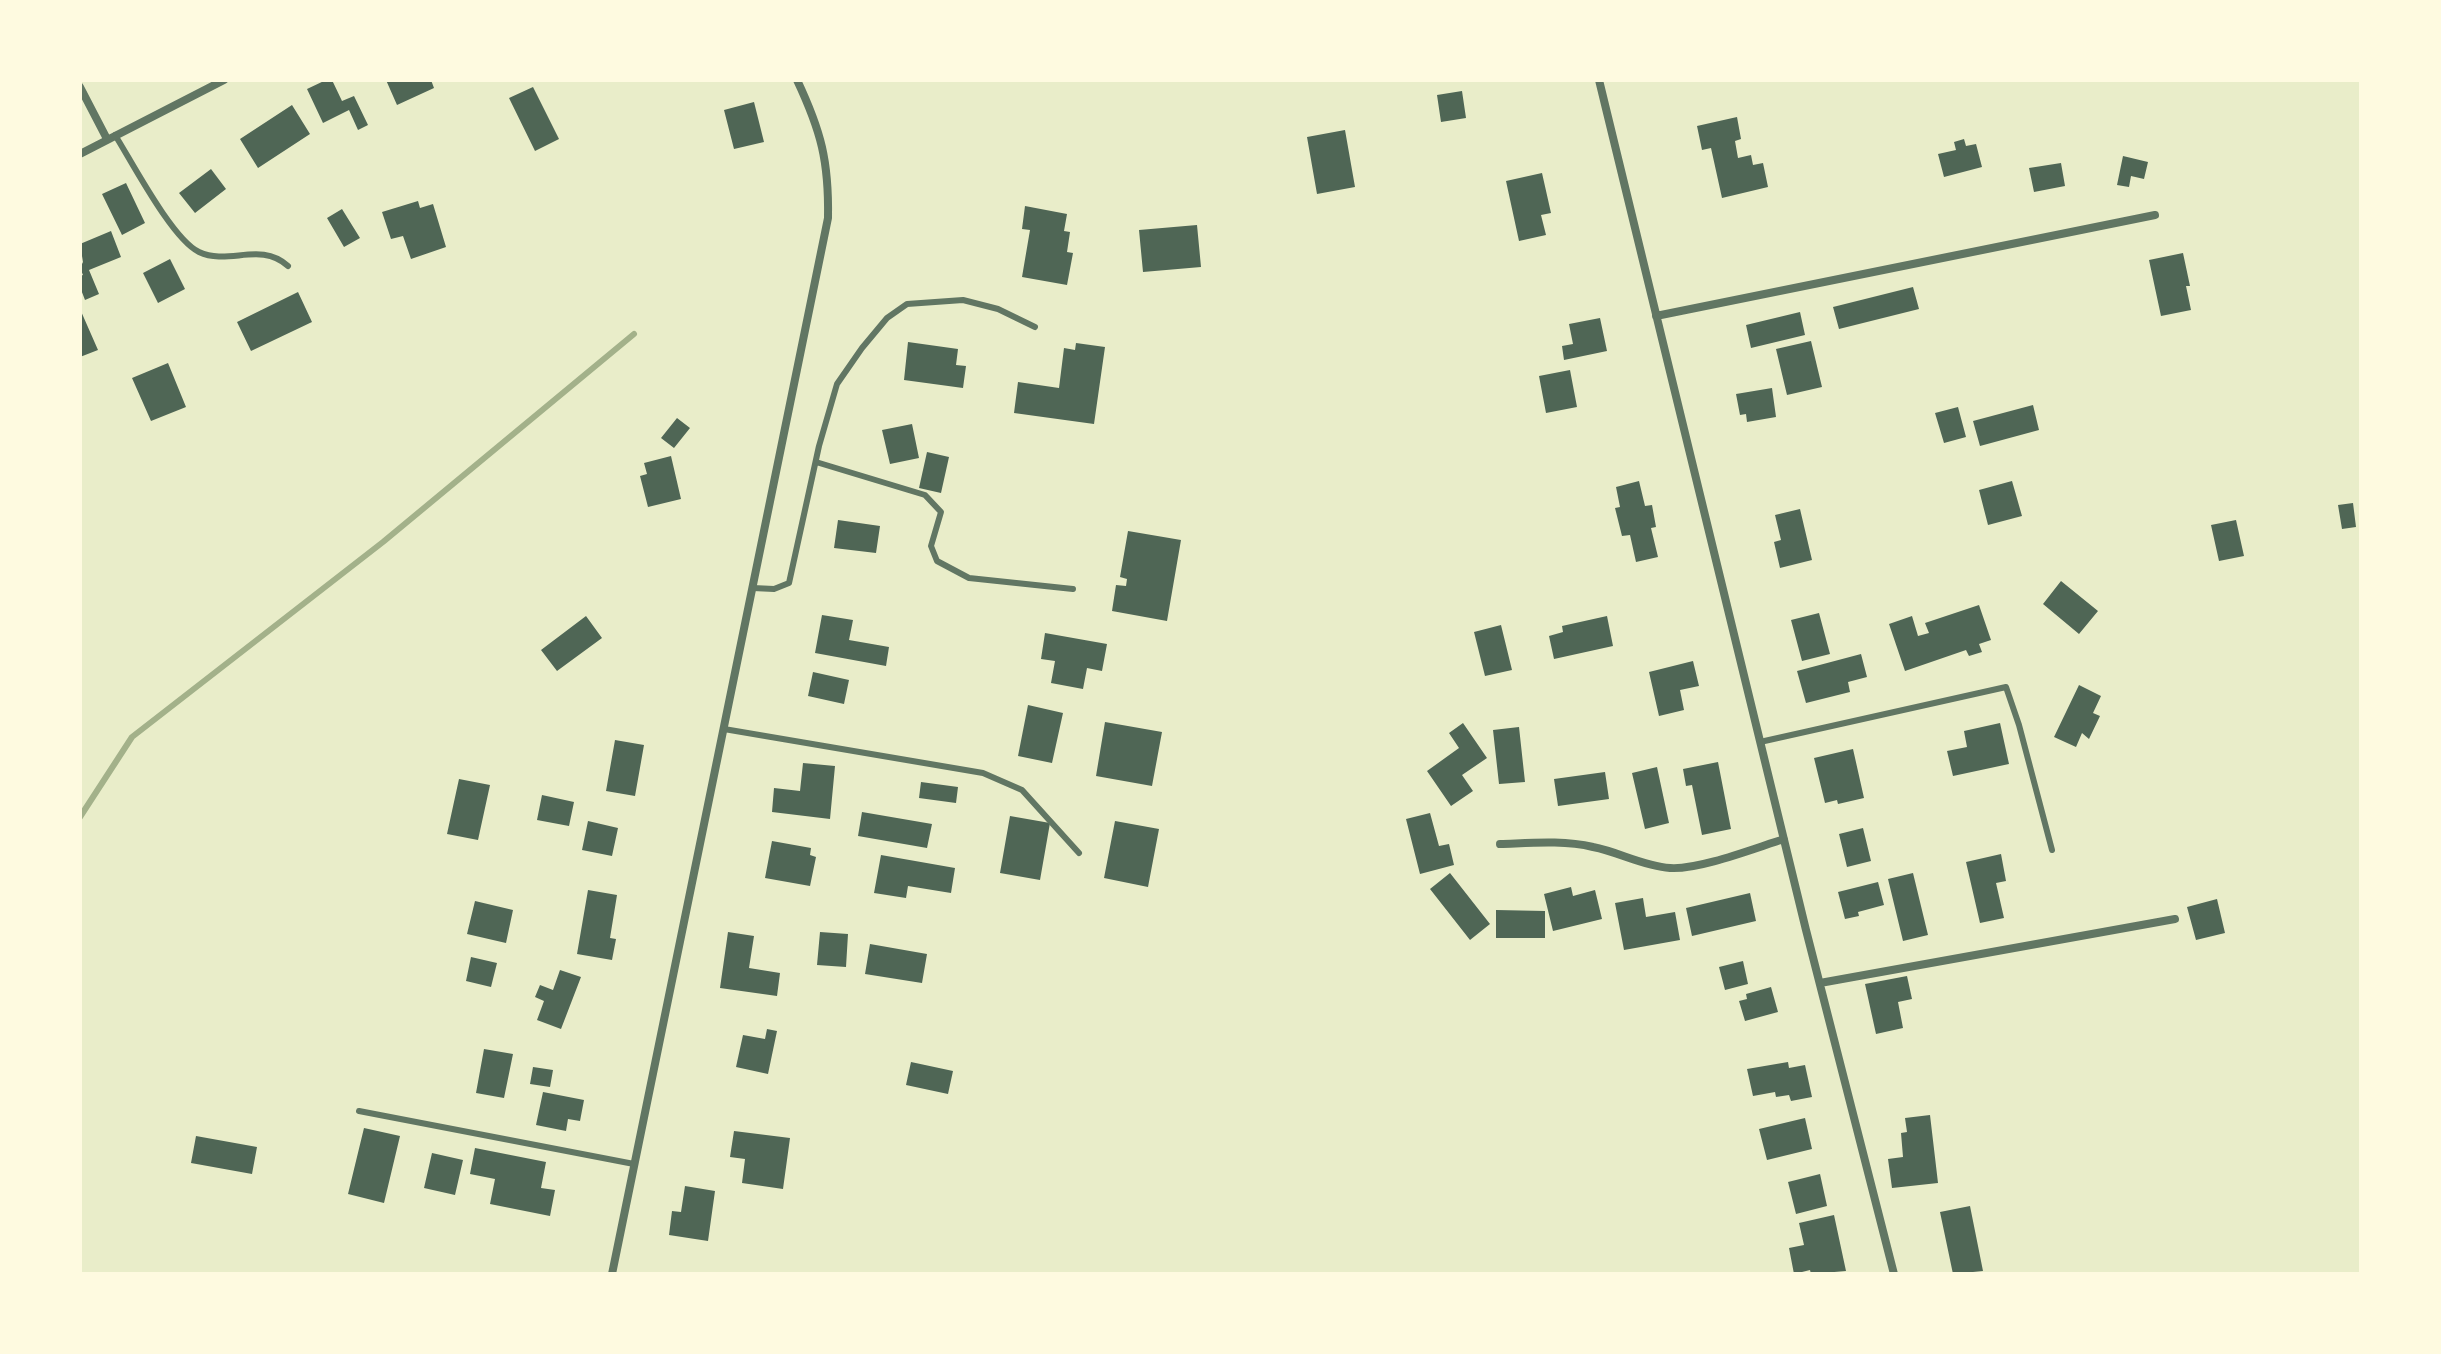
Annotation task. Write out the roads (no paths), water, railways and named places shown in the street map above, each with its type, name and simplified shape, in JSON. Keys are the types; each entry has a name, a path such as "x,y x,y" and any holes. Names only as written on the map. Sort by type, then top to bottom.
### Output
{"street":[{"path":"80,154 224,80"},
{"path":"612,1274 828,218 829,176 816,120 797,80"},
{"path":"1599,80 1760,742 1894,1274"},
{"path":"80,87 111,137"},
{"path":"1656,316 2155,215"},
{"path":"1500,844 1572,843 1596,847 1642,863 1673,868 1706,862 1784,839"},
{"path":"1820,983 2175,919"}],"lane":[{"path":"111,137 190,246 200,253 218,257 278,257 288,266"},
{"path":"753,588 774,589 789,583 837,384 887,318 907,304 963,300 998,309 1035,327"},
{"path":"816,462 925,495 941,512 931,546 937,561 969,578 1073,589"},
{"path":"1760,742 2006,687 2052,850"},
{"path":"724,729 983,773 1022,790 1079,853"},
{"path":"359,1111 634,1164"}],"waterway":[{"path":"80,817 132,737 383,542 634,334"}]}
